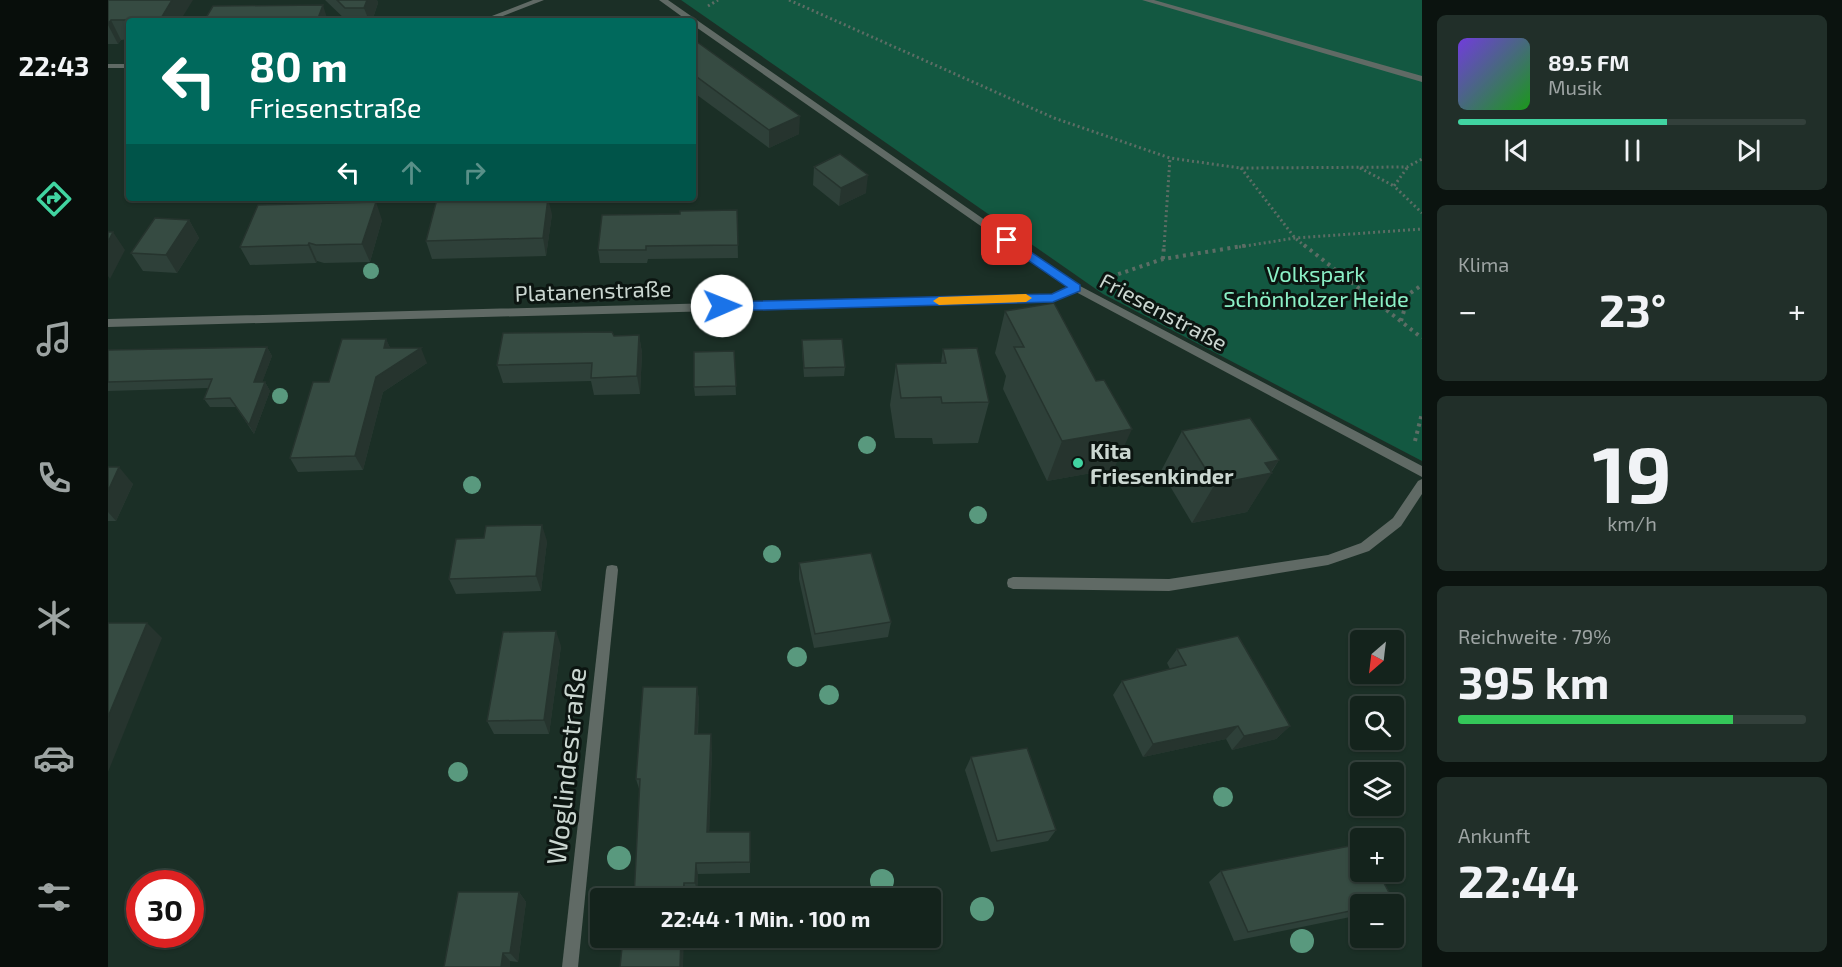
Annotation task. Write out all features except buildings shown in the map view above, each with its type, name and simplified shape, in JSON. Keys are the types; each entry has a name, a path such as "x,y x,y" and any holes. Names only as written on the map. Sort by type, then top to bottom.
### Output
{"street":[{"path":"491,18 540,0"},
{"name":"Friesenstraße","path":"663,0 689,18"},
{"path":"1146,0 1422,79"},
{"name":"Friesenstraße","path":"696,23 1076,288 1422,472"},
{"path":"108,66 126,66"},
{"name":"Platanenstraße","path":"108,323 1053,298 1076,288"},
{"path":"1013,584 1169,585 1328,560 1365,547 1397,522 1422,484"},
{"name":"Woglindestraße","path":"570,967 612,570"}],"path":[{"path":"789,0 1054,118 1170,158 1240,168 1407,167"},
{"path":"1163,259 1170,158"},
{"path":"1394,186 1407,167 1422,159"},
{"path":"1358,167 1394,186 1422,213"},
{"path":"1240,168 1295,238 1422,338"},
{"path":"1076,288 1163,259 1295,238 1422,229"},
{"path":"1401,321 1409,294 1422,285"}],"green space":[{"name":"Volkspark Schönholzer Heide","path":"681,0 1422,0 1422,461 1103,294"}],"slow traffic":[{"path":"939,301 1026,298"}],"place":[{"name":"Kita Friesenkinder","path":"1078,463"}],"route":[{"path":"722,306 1053,298 1076,288 1007,240"}]}
